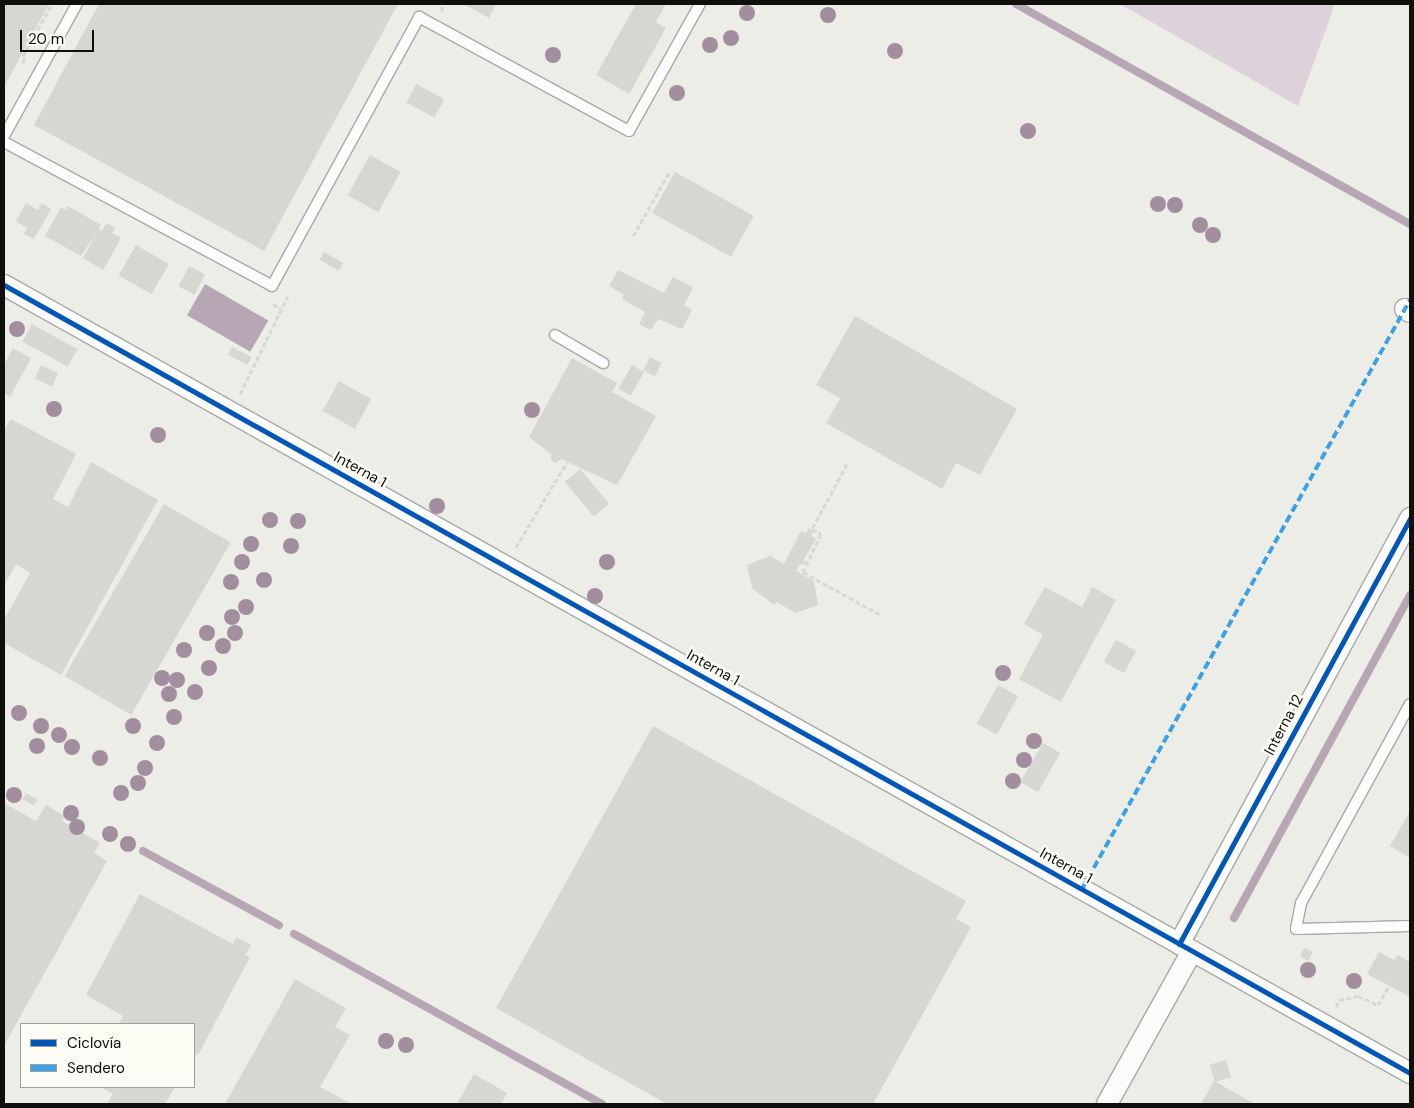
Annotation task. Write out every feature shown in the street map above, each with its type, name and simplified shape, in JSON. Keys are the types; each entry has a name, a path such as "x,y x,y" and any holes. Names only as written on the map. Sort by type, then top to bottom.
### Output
{"street":[{"name":"Interna 1","path":"4,285 1410,1073"},
{"name":"Interna 12","path":"1107,1104 1185,948 1410,518"}],"lane":[{"path":"4,136 77,4"},
{"path":"4,142 272,286 419,17 629,131 700,4"},
{"path":"555,335 603,362"},
{"path":"1410,704 1301,903 1296,929 1410,926"}],"path":[{"path":"633,236 669,173"},
{"path":"505,566 567,462"},
{"path":"847,464 812,529 821,534 803,572 881,616"},
{"path":"1325,1025 1340,1000 1358,996 1378,1005 1389,986"}],"shaded area":[{"path":"1120,4 1335,4 1298,106"},
{"path":"205,284 268,320 250,352 187,315"}],"building":[{"path":"4,4 49,4 4,87"},
{"path":"99,4 398,4 264,251 34,125"},
{"path":"464,4 496,4 489,18"},
{"path":"636,4 666,4 656,22 666,28 629,94 596,75"},
{"path":"416,84 444,99 434,118 406,103"},
{"path":"370,155 401,172 378,212 348,195"},
{"path":"675,172 754,216 731,257 652,213"},
{"path":"26,203 38,210 42,203 51,209 34,239 24,234 27,228 16,221"},
{"path":"68,206 101,225 99,229 102,231 106,223 116,228 112,233 121,238 103,270 83,258 97,232 81,256 45,236 61,207 66,210"},
{"path":"136,245 169,264 151,294 118,275"},
{"path":"324,252 343,263 339,271 320,260"},
{"path":"189,266 205,274 195,295 179,286"},
{"path":"618,270 664,293 673,277 693,287 684,305 692,310 682,329 658,319 651,330 639,324 645,312 622,299 624,295 609,286"},
{"path":"855,316 1017,409 980,475 956,463 942,489 826,423 840,398 816,385"},
{"path":"32,324 77,349 68,367 22,341"},
{"path":"232,347 252,357 248,365 228,355"},
{"path":"13,348 31,358 10,397 4,393 4,365"},
{"path":"650,357 662,363 655,376 643,370"},
{"path":"572,358 617,383 612,392 656,416 617,485 561,459 555,463 551,460 551,454 529,437"},
{"path":"41,365 58,373 52,387 35,379"},
{"path":"632,365 644,372 631,395 618,388"},
{"path":"339,381 371,399 355,429 323,411"},
{"path":"11,419 76,454 53,499 68,507 91,462 158,500 61,675 4,643 4,620 30,573 16,564 4,586 4,430"},
{"path":"580,469 609,503 594,516 565,482"},
{"path":"164,504 231,542 131,715 64,676"},
{"path":"809,528 814,531 811,536 816,539 804,559 806,564 799,565 796,571 814,581 818,605 796,613 776,602 774,605 752,588 747,565 770,556 784,564 801,531 806,533"},
{"path":"1045,587 1082,607 1092,587 1116,600 1061,702 1019,679 1043,635 1024,624"},
{"path":"1116,640 1136,651 1124,673 1104,662"},
{"path":"998,685 1018,696 997,735 977,723"},
{"path":"653,726 966,901 956,919 971,927 873,1104 667,1104 496,1008"},
{"path":"1043,743 1060,753 1038,792 1020,782"},
{"path":"26,793 37,799 34,805 23,799"},
{"path":"4,803 36,821 46,805 65,816 62,821 100,843 94,853 107,861 4,1046"},
{"path":"1410,811 1410,858 1390,846"},
{"path":"140,894 233,944 236,937 251,945 245,955 250,957 198,1055 195,1054 195,1023 120,1023 123,1016 86,995"},
{"path":"1304,948 1313,952 1308,961 1300,956"},
{"path":"1379,952 1394,960 1398,955 1410,962 1410,997 1367,974"},
{"path":"295,979 346,1008 335,1027 350,1035 320,1087 352,1104 225,1104"},
{"path":"1226,1060 1231,1077 1215,1082 1210,1065"},
{"path":"474,1074 507,1093 501,1104 457,1104"},
{"path":"1214,1081 1255,1104 1201,1104"},
{"path":"102,1088 174,1088 165,1104 107,1104 113,1094"}],"waterway":[{"path":"1016,4 1410,224"},
{"path":"1234,918 1410,595"},
{"path":"143,851 279,925"},
{"path":"294,934 602,1104"}],"marked path":[{"path":"1082,889 1410,300"}],"cycle path":[{"path":"4,285 1410,1073"},
{"path":"1179,944 1410,518"}]}
